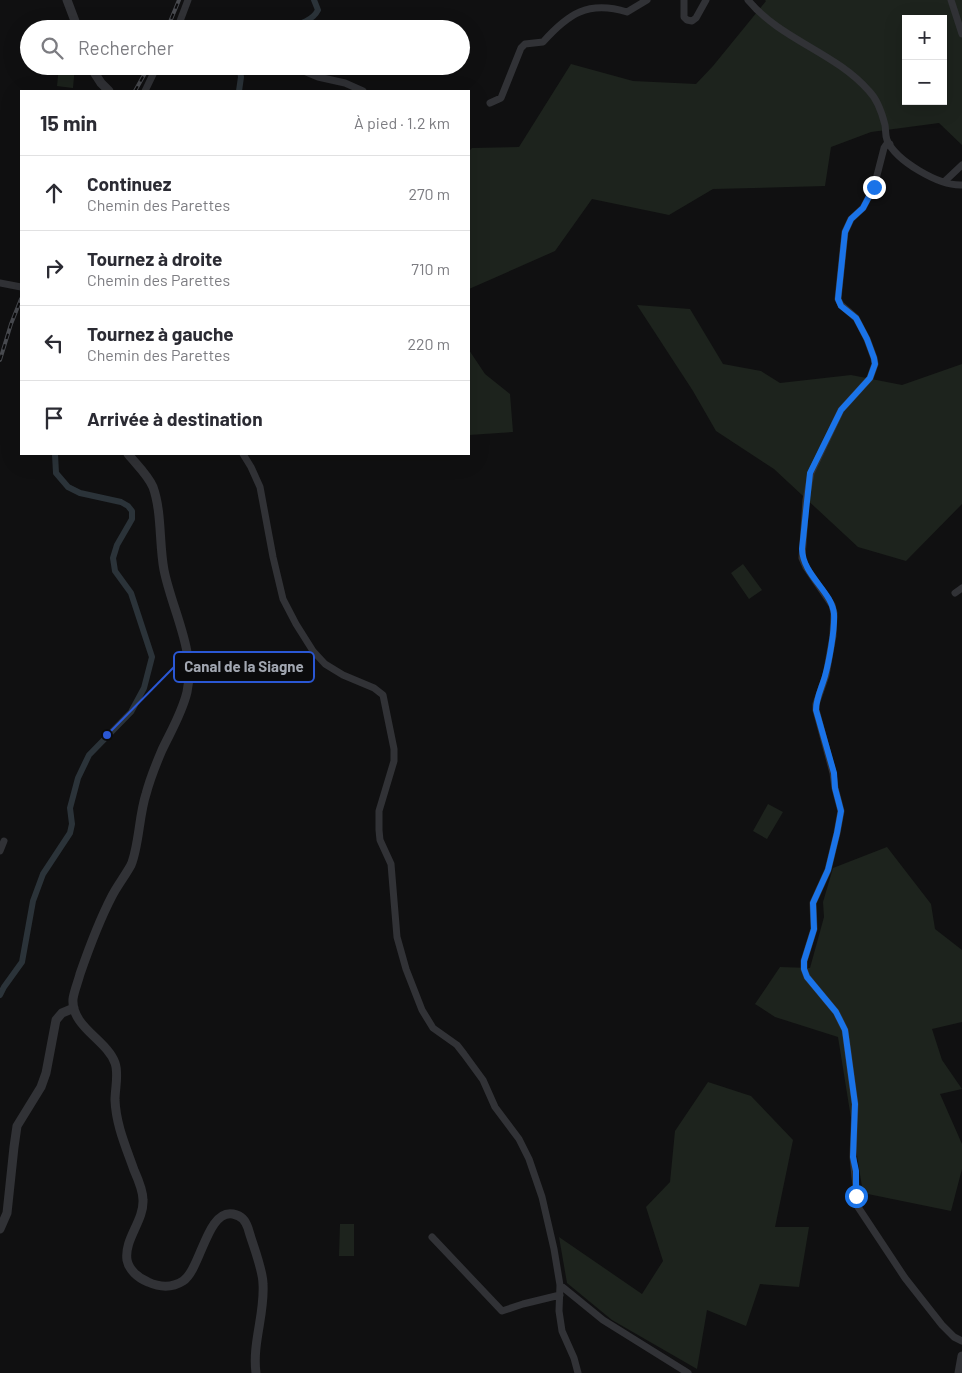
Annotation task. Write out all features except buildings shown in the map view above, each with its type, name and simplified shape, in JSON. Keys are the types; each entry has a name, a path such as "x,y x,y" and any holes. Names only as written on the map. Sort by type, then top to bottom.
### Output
{"street":[{"path":"67,0 75,20"},
{"path":"181,20 188,0"},
{"path":"490,103 500,98 521,48 525,44 543,42 560,22 572,14 606,5 627,12 647,0"},
{"path":"684,0 684,17 692,21 696,18 706,0"},
{"path":"748,0 764,17 776,26 859,79 879,106 885,124 886,138 894,152 938,181 962,185"},
{"path":"951,0 962,34"},
{"path":"95,75 108,90"},
{"path":"145,90 153,75"},
{"path":"313,75 345,83 361,90"},
{"path":"890,144 884,148 874,187 867,201 863,208 848,223 845,232 838,299 841,306 856,318 867,339 875,364 870,378 841,410 810,473 806,500 802,558 832,605 834,613 833,636 826,675 816,704 816,710 834,773 835,788 841,811 828,870 813,903 814,929 804,961 804,969 807,977 836,1012 845,1030 855,1104 853,1157 856,1171 858,1207 905,1278 942,1325 962,1341"},
{"path":"945,182 962,165"},
{"path":"0,283 20,287"},
{"path":"129,455 152,484 156,499 165,573 188,660 188,689 180,713 150,778 141,811 131,865 112,896 83,966 73,999 74,1008 82,1024 109,1051 116,1065 115,1101 120,1130 140,1186 143,1200 141,1215 128,1246 127,1261 133,1273 147,1282 160,1286 171,1286 182,1281 191,1272 217,1219 228,1214 245,1220 264,1281 254,1360 256,1373"},
{"path":"244,455 260,488 283,599 296,624 313,651 325,664 343,675 374,688 383,695 394,749 394,762 379,811 379,830 380,840 391,864 397,937 406,969 422,1010 433,1028 457,1046 464,1054 482,1080 495,1107 519,1139 529,1159 542,1197 554,1249 560,1285 559,1310 562,1331 574,1358 578,1373"},
{"path":"955,593 962,588"},
{"path":"0,851 4,841"},
{"path":"0,1229 8,1213 17,1126 41,1087 46,1073 56,1020 62,1013 74,1008"},
{"path":"432,1237 502,1311 560,1295"},
{"path":"560,1285 603,1320 688,1373"},
{"path":"959,1373 962,1356"}],"shaded area":[{"path":"765,0 962,0 962,145 939,123 871,132 831,147 825,186 713,189 669,215 592,199 555,251 470,289 470,150 472,148 519,147 571,64 633,81 696,84 713,66"},
{"path":"58,75 74,75 73,88 57,86"},
{"path":"637,305 690,309 723,364 761,371 780,383 851,375 902,385 962,364 962,504 906,561 858,547 774,469 716,431 693,391"},
{"path":"470,352 485,374 510,394 513,432 470,435"},
{"path":"743,564 762,590 749,599 731,573"},
{"path":"768,804 783,812 767,839 753,831"},
{"path":"887,847 931,904 935,929 962,950 962,1022 932,1029 942,1060 962,1089 940,1094 962,1144 962,1169 951,1211 863,1193 838,1037 775,1017 755,1004 780,967 810,968 824,917 823,902 833,868"},
{"path":"708,1082 751,1096 793,1140 775,1227 809,1227 799,1287 760,1284 746,1326 707,1310 697,1369 612,1320 567,1283 559,1237 642,1294 663,1261 646,1207 670,1182 675,1131"},
{"path":"340,1224 354,1224 354,1256 339,1256"}],"waterway":[{"path":"307,20 318,10 314,0"},
{"path":"239,90 241,75"},
{"path":"0,995 22,962 33,901 43,874 70,833 72,824 70,808 78,778 89,755 131,712 144,688 152,657 131,593 115,571 113,558 117,545 132,519 132,511 121,502 80,493 68,487 56,473 55,455"}],"railway":[{"path":"171,20 179,0"},
{"path":"136,90 144,75"},
{"path":"0,360 20,302"}],"place":[{"name":"Canal de la Siagne","path":"107,735"}],"route":[{"path":"856,1196 856,1171 853,1157 855,1104 845,1030 836,1012 807,977 804,969 804,961 814,929 813,903 828,870 841,811 833,781 834,773 816,710 816,704 826,675 833,636 834,613 832,605 806,567 802,558 802,549 810,473 841,410 870,378 875,364 867,339 856,318 841,306 838,299 845,232 848,223 863,208 874,187"}]}
